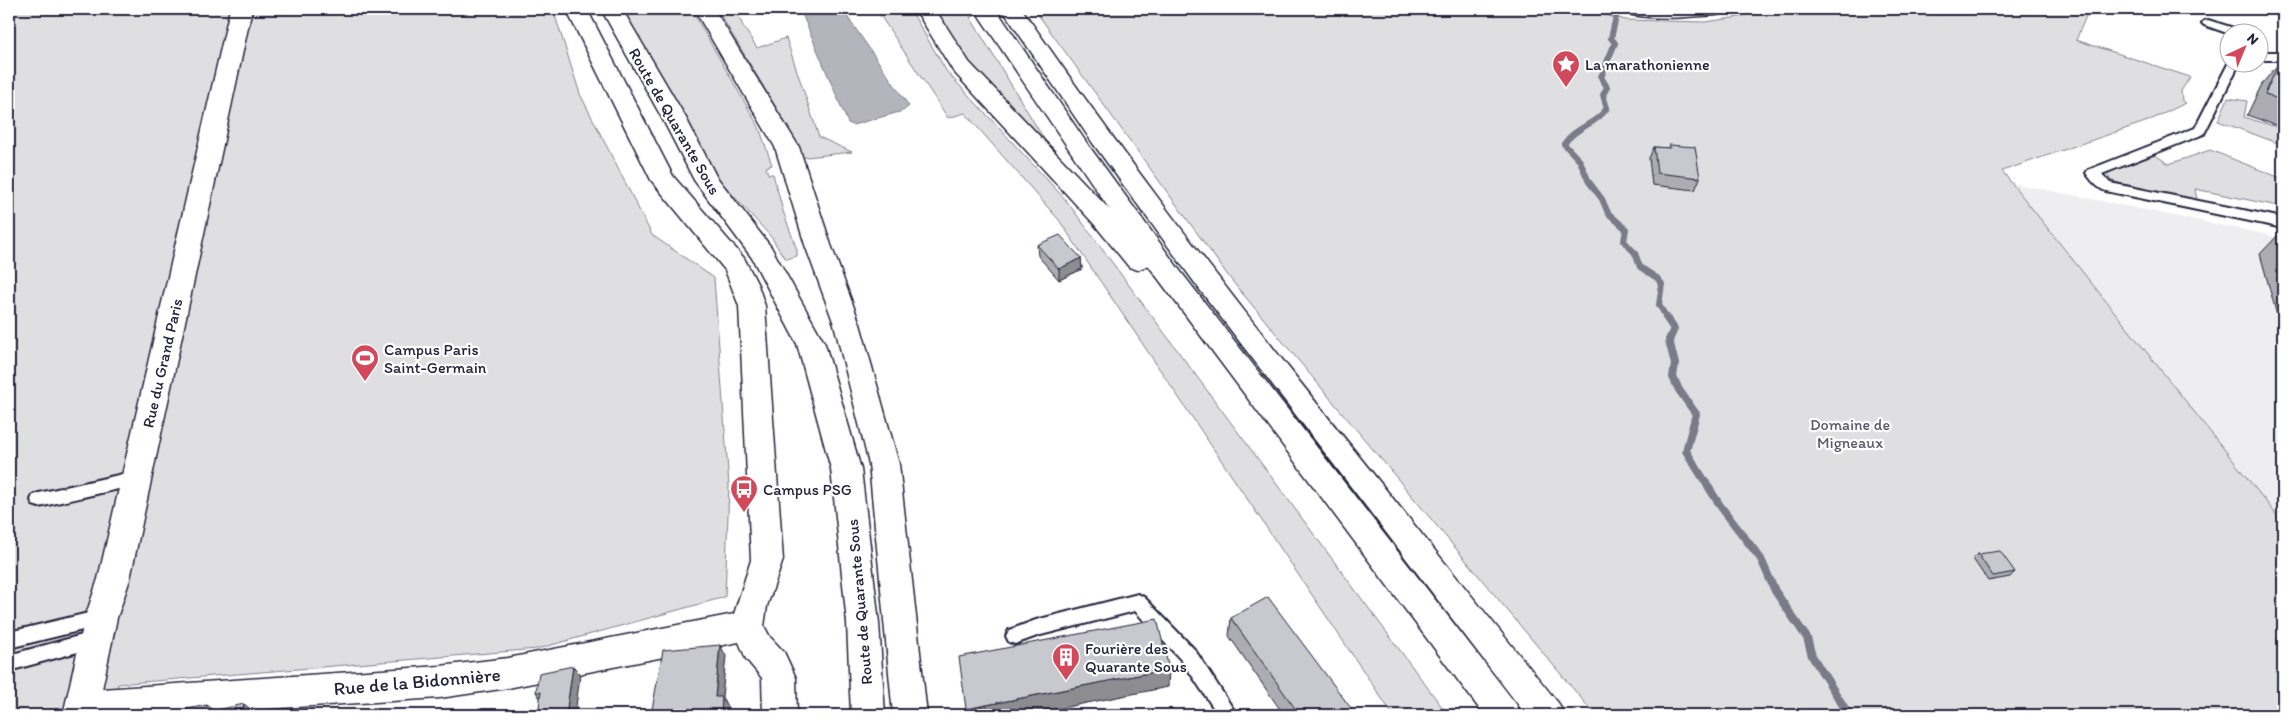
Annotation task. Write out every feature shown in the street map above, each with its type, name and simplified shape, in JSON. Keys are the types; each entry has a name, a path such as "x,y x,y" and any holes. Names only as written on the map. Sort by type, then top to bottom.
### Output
{"main road":[{"name":"Rue du Grand Paris","path":"81,711 99,628 114,579 241,9"},
{"path":"577,9 663,180 735,265 745,285 752,306 768,560 751,606 748,626 758,648 772,662 779,678 780,715"},
{"name":"Route de Quarante Sous","path":"611,9 674,118 706,180 762,253 811,344 846,469 864,623 868,715"},
{"path":"704,9 787,147 818,245 847,324 884,464 910,715"},
{"path":"925,9 956,59 974,82 1103,218 1168,303 1280,423"},
{"path":"1631,9 1666,12 1716,9"},
{"path":"1000,11 1089,163 1172,279 1504,715"},
{"path":"1000,11 1099,135 1310,416 1547,715"},
{"name":"Rue de la Bidonnière","path":"81,711 142,701 450,680 508,673 748,626"}],"lane":[{"path":"2208,23 2220,27"},
{"path":"2270,54 2283,56"},
{"path":"2229,72 2200,130 2093,173 2106,187 2283,223"},
{"path":"39,500 136,478"},
{"path":"1015,636 1036,628 1138,602 1189,656 1228,715"},
{"path":"9,640 99,628"},
{"path":"9,663 99,628"}],"shaded area":[{"path":"800,9 842,9 909,106 903,111 853,125 848,123"},
{"path":"2012,183 2283,238 2283,523 2079,268"}],"green space":[{"name":"Campus Paris Saint-Germain","path":"9,9 553,9 580,94 652,235 714,278 729,486 725,597 537,649 118,684 111,715 9,715"},
{"path":"622,9 691,9 759,127 772,165 766,167 768,174 773,174 783,211 797,250 797,256 787,259 783,256 772,238 713,173"},
{"path":"717,9 736,9 743,26 757,48 786,38 819,137 852,152 798,158 784,121"},
{"path":"876,9 910,9 947,72 1065,199 1448,715 1393,715 1059,220 965,113 948,118"},
{"path":"935,9 1002,9 970,17 1049,147 989,86 954,42"},
{"name":"Domaine de Migneaux","path":"1034,9 1579,9 1626,20 1705,22 1740,17 1758,9 1927,9 1938,15 1947,9 2089,9 2076,40 2190,77 2181,91 2182,101 2186,103 2148,121 2002,171 2283,523 2283,715 1595,715 1232,281"},
{"path":"2228,98 2247,101 2244,117 2283,129 2283,145 2218,121"},
{"path":"2210,150 2283,179 2283,207 2195,189 2197,200 2118,183 2110,180 2107,173 2155,155 2169,164"}],"building":[{"path":"2279,63 2283,64 2283,101 2265,94"},
{"path":"1669,145 1695,147 1700,178 1657,173 1654,147 1670,148"},
{"path":"1060,235 1081,258 1059,269 1037,245"},
{"path":"2000,551 2015,572 1993,576 1978,554"},
{"path":"1268,597 1356,715 1296,715 1299,714 1231,618"},
{"name":"Fourière des Quarante Sous","path":"1157,619 1169,669 966,709 959,657"},
{"path":"720,645 715,697 722,697 721,715 651,715 663,650"},
{"path":"573,666 566,715 538,715 541,692 536,692 539,673"},
{"path":"244,704 242,715 173,715 181,714 182,710 207,705 204,713"}],"waterway":[{"path":"1616,17 1611,38 1615,43 1601,77 1607,87 1603,95 1607,108 1598,118 1574,133 1564,144 1580,161 1589,182 1602,199 1608,213 1626,229 1624,241 1635,253 1640,267 1657,278 1662,284 1659,305 1667,318"},
{"path":"1666,317 1674,329 1669,340 1675,364 1673,377 1679,390 1696,414 1686,451 1721,507 1761,559 1775,591 1807,638 1812,656 1849,715"}],"place":[{"name":"La marathonienne","path":"1566,88"},
{"name":"Campus Paris Saint-Germain","path":"365,382"},
{"name":"Campus PSG","path":"744,513"},
{"name":"Fourière des Quarante Sous","path":"1066,681"}]}
